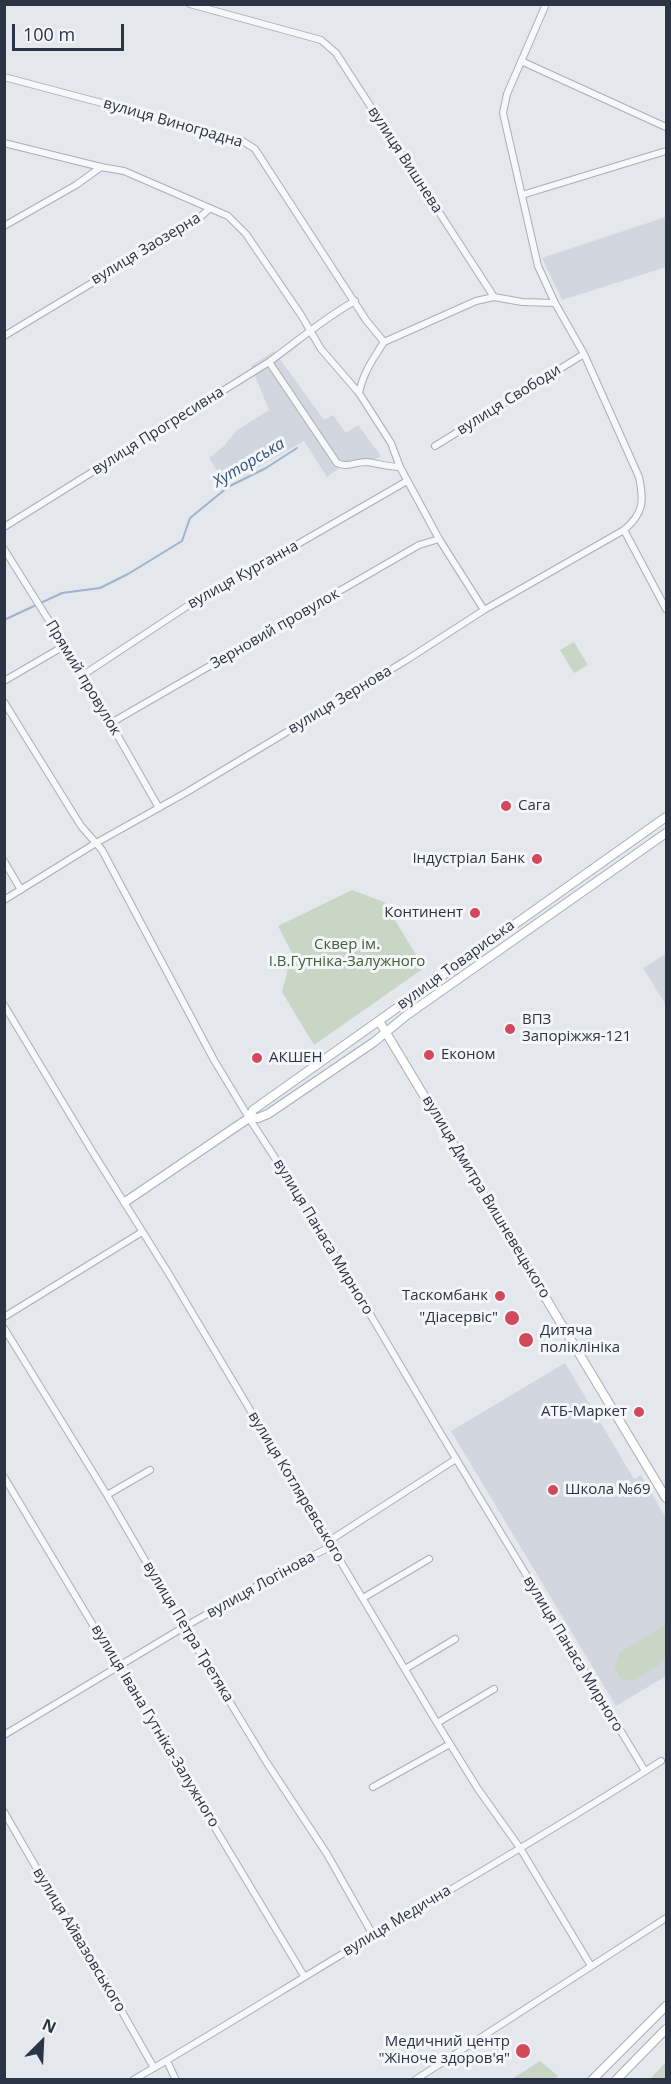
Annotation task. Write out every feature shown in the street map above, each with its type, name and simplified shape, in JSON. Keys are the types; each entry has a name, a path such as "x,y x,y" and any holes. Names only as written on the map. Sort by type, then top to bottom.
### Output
{"street":[{"name":"вулиця Вишнева","path":"190,4 321,40 329,45 494,297"},
{"name":"вулиця Зернова","path":"4,900 96,843 159,808 405,661 484,610 624,530 634,521 641,509 642,494 639,477 584,354 538,267 503,113 504,102 546,4"},
{"path":"521,61 666,127"},
{"name":"вулиця Виноградна","path":"4,77 249,144 255,149 366,320 384,342"},
{"path":"4,143 124,171 209,209"},
{"path":"522,195 666,151"},
{"path":"4,226 76,185 101,167"},
{"name":"вулиця Заозерна","path":"4,336 198,219 209,209 228,216 246,234 301,315 310,333 336,368 359,393 392,443 400,467"},
{"path":"359,393 362,378 369,363 384,342 454,313 476,301 494,297 522,302 555,303"},
{"name":"вулиця Прогресивна","path":"4,527 269,362 310,333 319,323 355,301"},
{"name":"вулиця Свободи","path":"435,446 584,354"},
{"path":"269,362 337,463 348,466 363,462 400,467 440,539 484,610"},
{"name":"вулиця Курганна","path":"83,675 198,599 407,481"},
{"path":"624,530 666,609"},
{"name":"Зерновий провулок","path":"111,723 418,545 440,539"},
{"name":"Прямий провулок","path":"4,549 83,675 159,808"},
{"path":"4,681 64,646"},
{"name":"вулиця Панаса Мирного","path":"4,702 73,814 107,859 214,1060 303,1201 645,1771"},
{"name":"вулиця Товариська","path":"125,1202 249,1118 253,1110 321,1064 401,1004 666,817"},
{"name":"вулиця Товариська","path":"249,1118 258,1118 268,1114 374,1042 407,1015 666,833"},
{"path":"4,861 21,890"},
{"path":"401,1004 398,1013 407,1015"},
{"name":"вулиця Котляревського","path":"4,1005 331,1543 437,1723 478,1789 520,1848 591,1966"},
{"name":"вулиця Дмитра Вишневецького","path":"379,1021 666,1498"},
{"path":"4,1317 142,1232"},
{"name":"вулиця Петра Третяка","path":"4,1328 267,1763 327,1854 374,1935"},
{"name":"вулиця Логінова","path":"4,1735 42,1714 119,1665 331,1543 456,1459"},
{"path":"107,1495 150,1470"},
{"name":"вулиця Івана Гутніка-Залужного","path":"4,1477 304,1976"},
{"path":"363,1598 429,1559"},
{"path":"405,1669 455,1639"},
{"path":"437,1723 494,1689"},
{"path":"374,1787 450,1744"},
{"name":"вулиця Медична","path":"133,2079 167,2061 304,1976 520,1848 660,1761"},
{"name":"вулиця Айвазовського","path":"4,1812 87,1950 154,2068"},
{"path":"415,2079 666,1918"},
{"path":"592,2079 666,2006"},
{"path":"616,2079 666,2029"},
{"path":"167,2061 176,2079"}],"shaded area":[{"path":"666,217 666,267 562,300 542,258"},
{"path":"274,351 324,420 333,415 346,433 358,425 381,456 371,461 347,462 327,477 304,441 226,485 209,458 224,446 237,430 269,410 251,366"},
{"path":"666,954 666,1005 643,968"},
{"path":"565,1363 634,1479 641,1475 666,1518 666,1676 616,1706 451,1431"}],"green space":[{"path":"574,642 588,665 574,673 560,650"},
{"name":"Сквер ім. І.В.Гутніка-Залужного","path":"352,890 384,902 424,968 314,1045 282,992 292,953 278,926"},
{"path":"666,1624 666,1660 634,1681 621,1679 614,1668 619,1653"},
{"path":"540,2061 558,2076 554,2079 512,2079"},
{"path":"666,2062 666,2079 650,2079"}],"waterway":[{"name":"Хуторська","path":"4,620 62,593 100,588 128,574 182,541 190,518 228,487 266,468 297,448"}],"place":[{"name":"Сага","path":"506,806"},
{"name":"Індустріал Банк","path":"537,859"},
{"name":"Континент","path":"475,913"},
{"name":"ВПЗ Запоріжжя-121","path":"510,1029"},
{"name":"Економ","path":"429,1055"},
{"name":"АКШЕН","path":"257,1058"},
{"name":"Таскомбанк","path":"500,1296"},
{"name":"\"Діасервіс\"","path":"512,1318"},
{"name":"Дитяча поліклініка","path":"526,1340"},
{"name":"АТБ-Маркет","path":"639,1412"},
{"name":"Школа №69","path":"553,1490"},
{"name":"Медичний центр \"Жіноче здоров'я\"","path":"523,2051"}]}
